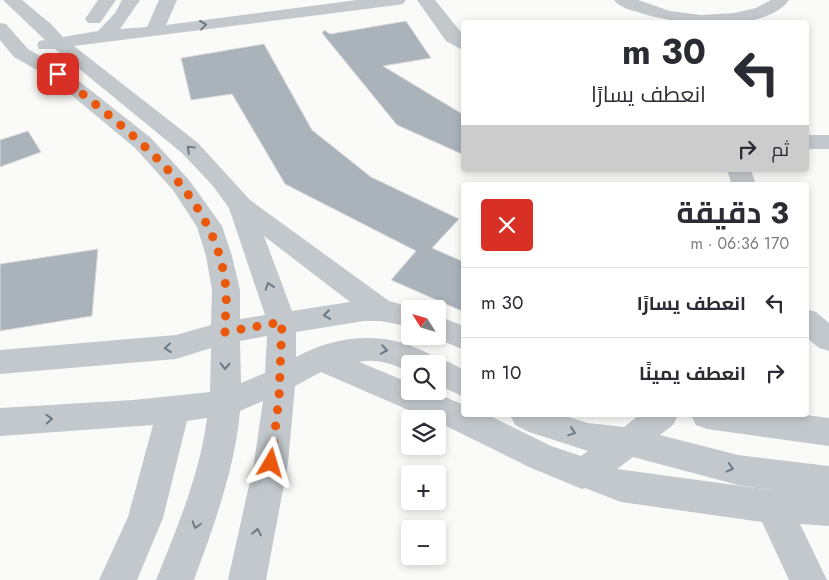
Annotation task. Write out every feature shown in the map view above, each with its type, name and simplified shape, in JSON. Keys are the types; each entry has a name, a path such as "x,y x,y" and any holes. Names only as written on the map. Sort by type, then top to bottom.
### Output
{"street":[{"path":"12,0 68,27 104,36 154,32 398,0"},
{"path":"68,27 107,0"},
{"path":"10,39 68,27 127,8 298,0"},
{"path":"426,0 453,37 461,43"},
{"path":"623,0 642,9 696,20"},
{"path":"720,20 761,13 777,4 780,0"},
{"path":"154,32 165,7"},
{"path":"104,36 127,8"},
{"path":"68,27 190,148 241,206 381,310"},
{"path":"10,39 58,74 143,144 182,185 209,226 219,256 226,290 225,403 221,440 196,526 175,580"},
{"path":"809,142 829,142"},
{"path":"241,206 282,322 280,380 271,463 247,580"},
{"path":"0,362 176,347 225,332 364,310 381,310 401,314"},
{"path":"809,323 829,340"},
{"path":"446,331 461,338"},
{"path":"0,422 132,414 174,408 196,408 225,403 280,380 319,358 368,348 396,352 402,355"},
{"path":"319,358 476,424 541,457 582,474 621,486 773,506 829,508"},
{"path":"446,375 461,382"},
{"path":"118,580 145,518 174,408"},
{"path":"530,417 588,437 629,442 738,470 829,482"},
{"path":"582,474 629,442 660,417"},
{"path":"721,417 829,432"},
{"path":"773,506 808,580"}],"building":[{"path":"406,21 431,58 383,66 461,113 461,154 397,125 322,33 324,30 330,34"},
{"path":"264,44 312,130 371,177 459,219 432,248 461,261 461,311 446,304 446,300 437,300 391,280 416,251 285,184 232,94 191,100 181,58"},
{"path":"28,131 41,152 0,167 0,140"},
{"path":"98,249 92,316 0,331 0,264"}],"route":[{"path":"58,74 143,144 182,185 209,226 219,256 226,290 225,332 282,322 279,398 271,463"}]}
